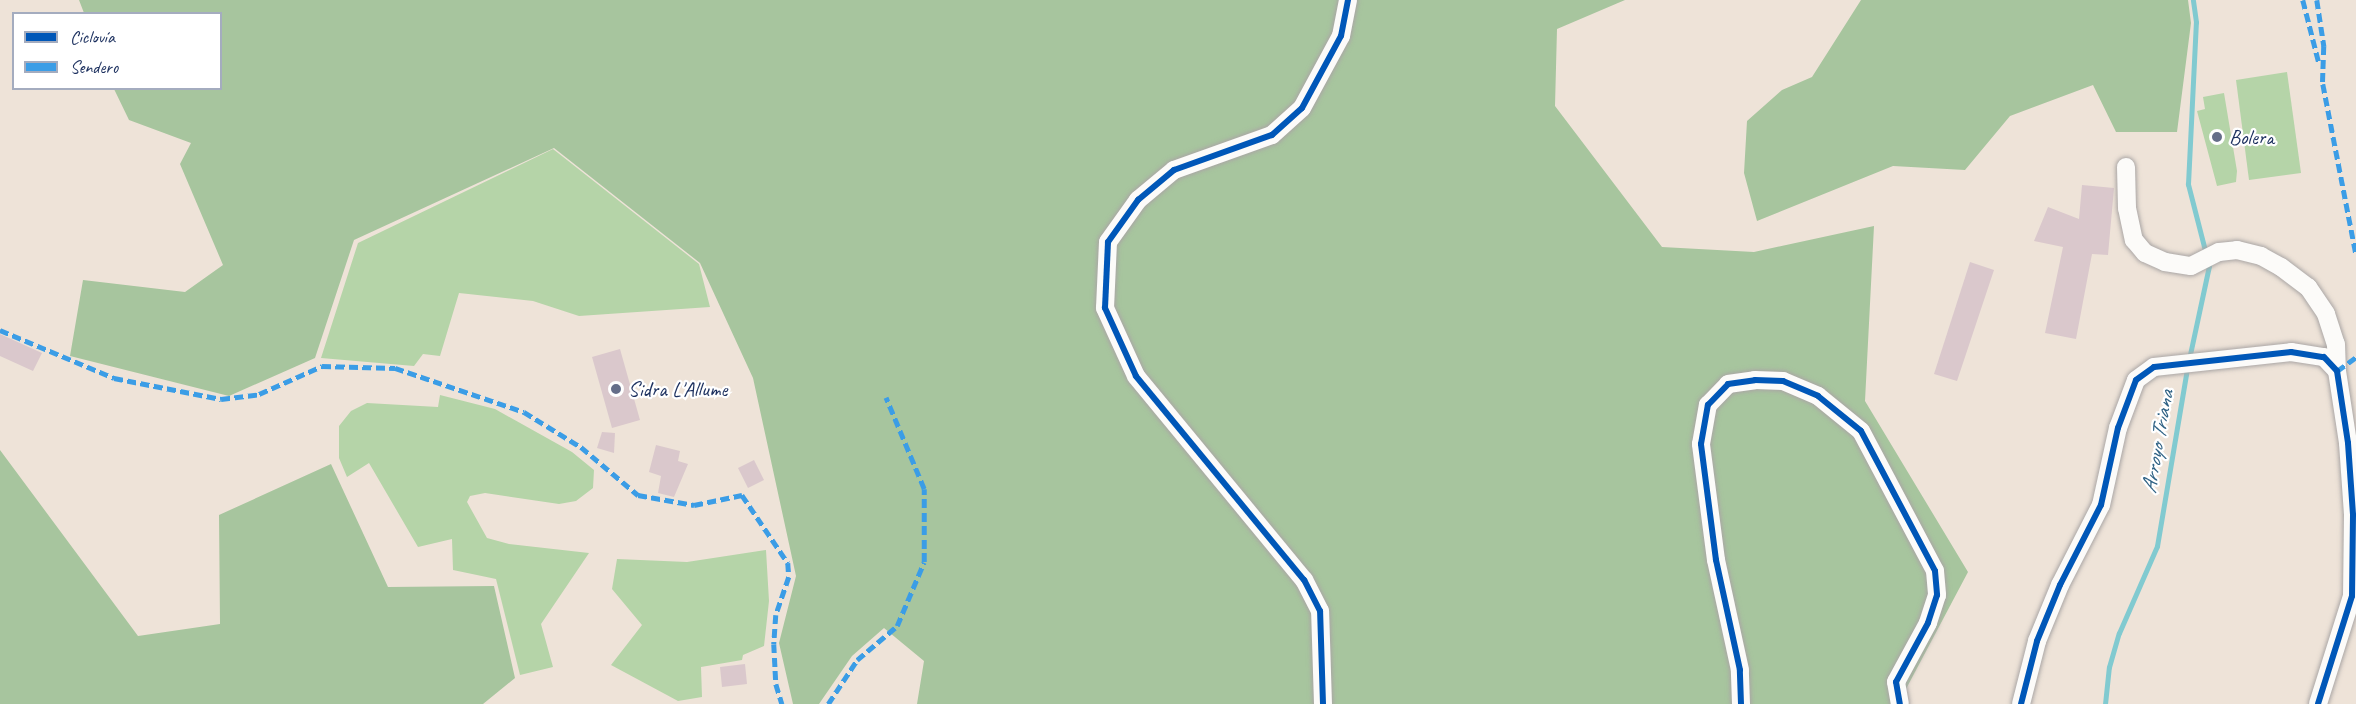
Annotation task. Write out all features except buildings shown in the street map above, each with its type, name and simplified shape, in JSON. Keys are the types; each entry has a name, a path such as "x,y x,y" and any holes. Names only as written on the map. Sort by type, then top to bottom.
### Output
{"street":[{"path":"1323,704 1320,611 1304,580 1136,376 1105,308 1108,242 1138,200 1174,170 1272,135 1302,108 1341,36 1348,0"},
{"path":"2126,167 2127,208 2134,240 2145,253 2165,262 2197,264 2219,252 2236,250 2261,256 2308,287 2326,314 2336,344 2353,514 2352,596 2318,704"},
{"path":"2021,704 2037,641 2060,585 2101,505 2128,397 2136,380 2154,367 2291,352 2324,357 2337,371"},
{"path":"1741,704 1740,670 1716,560 1701,444 1708,405 1728,384 1755,380 1783,381 1818,396 1861,431 1935,571 1937,595 1928,623 1896,682 1900,704"}],"green space":[{"path":"79,0 1625,0 1557,29 1555,106 1662,247 1754,252 1874,226 1865,401 1968,572 1898,704 917,704 924,661 884,628 852,656 819,704 793,704 779,643 796,576 753,378 700,263 554,148 354,240 315,358 229,396 70,356 83,280 185,292 223,265 180,164 191,143 129,120 114,90 222,90 222,12 84,12"},
{"path":"1861,0 2188,0 2191,23 2177,132 2116,132 2093,85 2010,116 1965,170 1893,166 1757,221 1744,173 1747,121 1782,90 1812,77"},
{"path":"2287,72 2301,173 2249,180 2236,80"},
{"name":"Bolera","path":"2224,93 2237,171 2236,182 2217,186 2197,111 2205,109 2203,97"},
{"path":"553,149 699,264 710,307 579,316 533,301 459,293 440,356 423,354 414,366 321,358 358,243"},
{"path":"440,395 495,409 572,452 594,470 593,488 576,501 559,504 485,493 470,496 467,502 487,538 509,544 589,553 541,624 553,667 520,675 496,579 453,570 452,539 418,547 369,463 347,477 339,458 339,426 351,411 367,403 438,407"},
{"path":"0,450 138,636 220,624 219,515 331,464 388,587 494,586 515,678 483,704 0,704"},
{"path":"766,550 769,601 764,646 743,655 742,660 701,667 702,697 678,701 611,665 642,625 612,589 617,559 687,562"}],"waterway":[{"name":"Arroyo Triana","path":"2189,359 2209,266 2188,184 2196,22 2193,0"},
{"name":"Arroyo Triana","path":"2105,704 2109,667 2119,633 2157,546 2187,368"}],"marked path":[{"path":"2303,0 2319,63"},
{"path":"2317,0 2324,46 2323,84 2356,254"},
{"path":"0,330 114,378 221,399 259,394 322,366 395,368 524,412 581,447 638,495 694,505 742,495 788,563 789,577 776,615 774,644 776,684 782,704"},
{"path":"2337,371 2356,357"},
{"path":"828,704 857,660 897,626 924,562 924,489 886,398"}],"cycle path":[{"path":"1323,704 1320,611 1304,580 1136,376 1105,308 1108,242 1138,200 1174,170 1272,135 1302,108 1341,36 1348,0"},
{"path":"2021,704 2037,641 2060,585 2101,505 2118,428 2136,380 2154,367 2291,352 2324,357 2337,371 2348,443 2353,515 2352,596 2318,704"},
{"path":"1741,704 1740,670 1716,560 1701,444 1708,405 1728,384 1755,380 1783,381 1818,396 1861,431 1935,571 1937,595 1928,623 1896,682 1900,704"}],"place":[{"name":"Bolera","path":"2217,137"},
{"name":"Sidra L'Allume","path":"616,389"}]}
